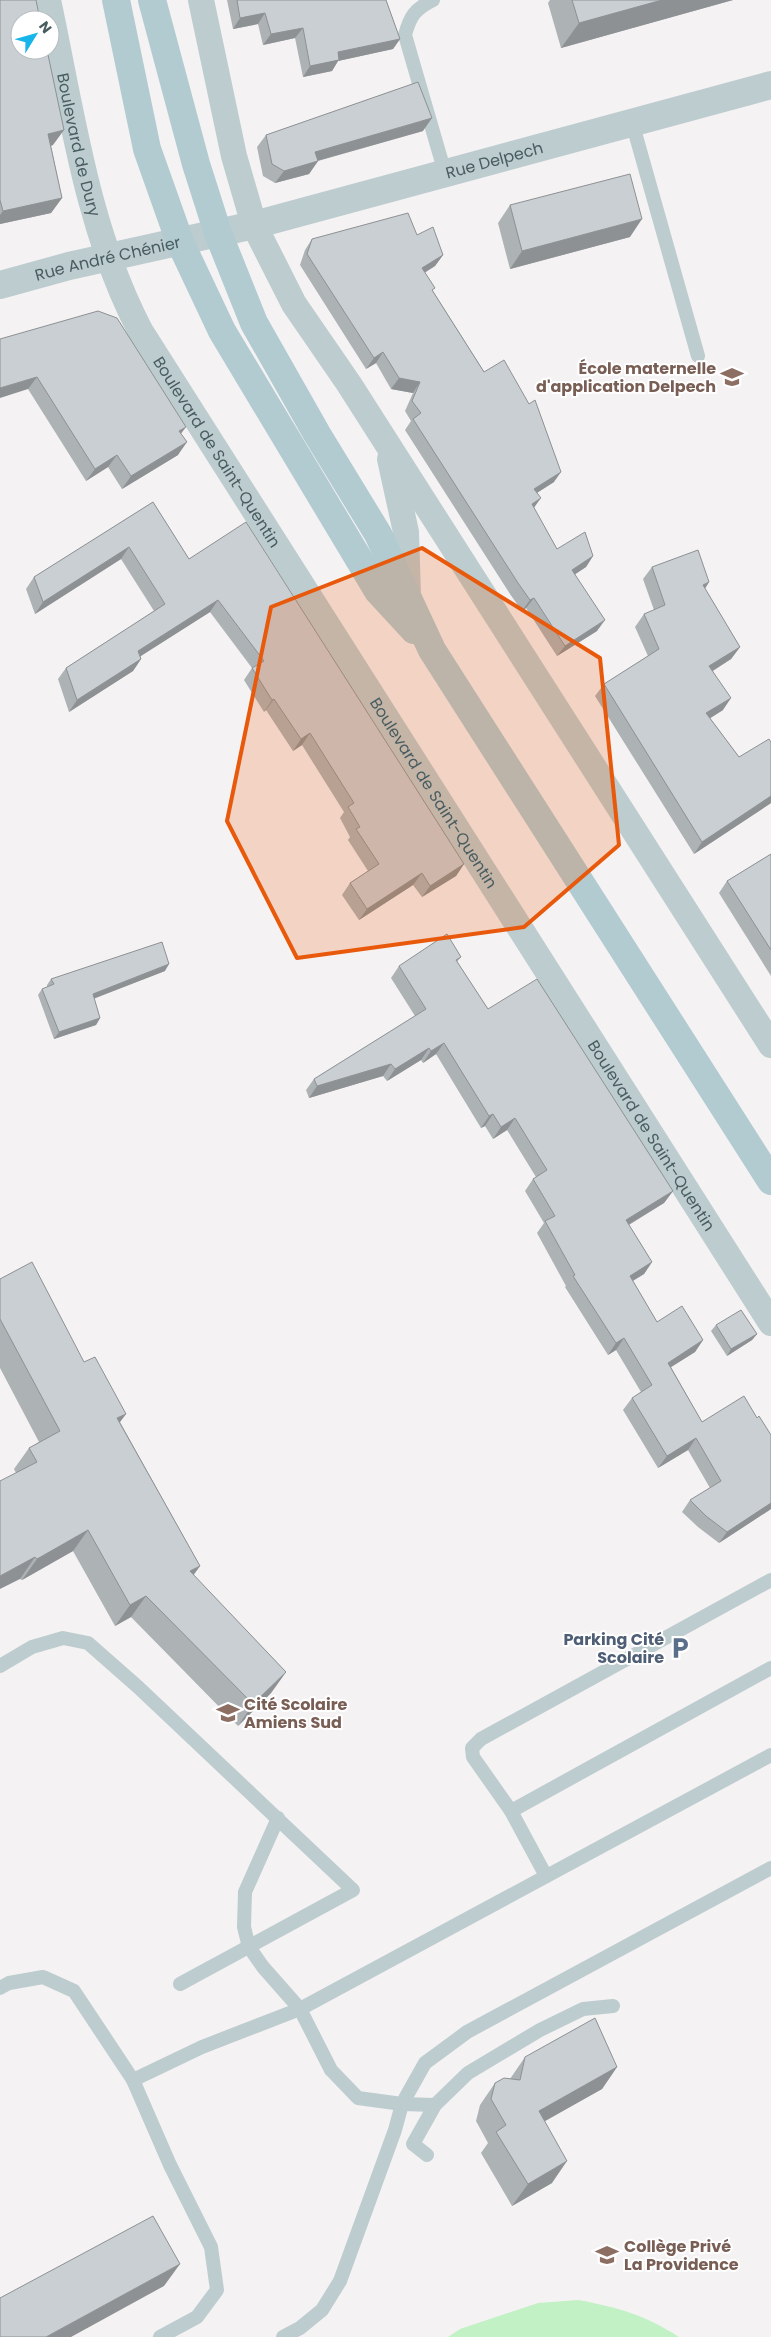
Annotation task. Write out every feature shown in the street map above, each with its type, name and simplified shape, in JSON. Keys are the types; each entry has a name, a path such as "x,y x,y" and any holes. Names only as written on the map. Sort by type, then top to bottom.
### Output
{"main road":[{"path":"116,0 147,149 180,242 222,331 378,591 432,650"},
{"path":"152,0 178,100 218,234 254,323 317,434 378,534 432,650 771,1181"}],"street":[{"name":"Boulevard de Dury","path":"48,0 86,178 108,257"},
{"path":"201,0 234,156 254,226 294,304 387,443 771,1045"},
{"name":"Rue Delpech","path":"218,234 254,226 771,85"},
{"name":"Rue André Chénier","path":"0,285 36,274 108,257 218,234"},
{"name":"Boulevard de Saint-Quentin","path":"108,257 124,299 141,332 771,1323"},
{"path":"387,443 406,532 408,599"}],"lane":[{"path":"433,0 422,5 409,18 405,35 445,173"},
{"path":"632,122 698,356"},
{"path":"546,1876 510,1811 473,1757 472,1748 480,1739 771,1580"},
{"path":"0,1666 32,1648 63,1638 88,1643 132,1681 353,1890 180,1984"},
{"path":"510,1811 771,1668"},
{"path":"133,2080 202,2048 300,2009 771,1755"},
{"path":"278,1818 245,1892 244,1927 249,1947 263,1967 300,2009 331,2070 358,2098 435,2106"},
{"path":"283,2337 300,2328 322,2310 340,2281 395,2130 402,2104 425,2063 467,2032 771,1868"},
{"path":"0,1988 9,1983 43,1977 74,1991 133,2080 170,2165 211,2247 216,2290 197,2317 160,2337"},
{"path":"427,2155 413,2144 435,2106 468,2073 540,2030 584,2009 613,2006"}],"highlighted area":[{"path":"422,548 600,658 619,845 524,927 297,958 227,821 271,607"}],"green space":[{"path":"578,2300 642,2317 679,2337 448,2337 460,2329 538,2303"}],"building":[{"path":"0,0 36,0 38,10 10,10 10,60 49,60 64,130 48,134 62,198 3,211 0,200"},
{"path":"237,0 386,0 400,39 338,52 339,60 310,66 303,28 271,34 265,13 240,18"},
{"path":"572,0 662,0 579,23"},
{"path":"418,82 432,118 315,152 318,161 284,171 272,164 266,135"},
{"path":"630,174 642,219 522,251 510,205"},
{"path":"408,213 417,235 433,227 443,255 422,268 435,288 432,290 484,372 504,360 529,404 535,400 561,472 534,489 541,498 532,504 557,549 585,532 593,556 572,570 605,620 565,646 534,598 530,600 518,583 413,419 421,413 412,401 420,382 399,378 383,352 374,358 307,254 312,239"},
{"path":"98,311 117,318 186,427 179,431 187,442 131,476 117,455 95,469 37,377 0,388 0,339"},
{"path":"153,502 189,559 246,522 464,864 430,886 422,873 367,909 350,883 379,864 356,829 360,827 348,807 354,803 310,733 301,739 274,699 272,700 252,668 264,661 218,600 138,651 141,659 77,700 66,668 165,604 129,547 43,602 34,577"},
{"path":"698,550 709,582 703,585 740,647 709,666 731,698 706,713 739,757 769,739 771,742 771,796 702,842 604,684 659,649 644,614 665,605 652,567"},
{"path":"771,854 771,950 727,881"},
{"path":"447,934 461,957 456,960 488,1009 537,979 673,1191 626,1220 652,1262 630,1276 657,1322 682,1306 703,1340 668,1363 702,1422 744,1396 757,1418 759,1416 771,1435 771,1503 727,1532 706,1516 690,1500 721,1481 696,1438 667,1456 632,1398 652,1385 624,1338 616,1343 573,1276 575,1275 545,1221 555,1216 533,1179 547,1170 515,1118 501,1127 493,1114 489,1116 444,1043 431,1051 429,1048 395,1069 391,1064 317,1086 314,1079 426,1009 399,966"},
{"path":"162,942 169,964 93,994 100,1018 59,1032 42,989 54,984 51,979"},
{"path":"32,1262 84,1362 95,1357 126,1414 117,1418 200,1566 190,1571 286,1672 253,1704 146,1596 130,1605 88,1530 37,1559 35,1557 0,1576 0,1481 37,1462 29,1448 60,1431 0,1319 0,1279"},
{"path":"741,1310 757,1334 731,1349 716,1325"},
{"path":"595,2018 617,2067 539,2111 567,2161 528,2184 496,2132 506,2125 491,2099 495,2083 504,2078 520,2080 525,2057"},
{"path":"153,2216 180,2264 46,2337 0,2337 0,2298"}],"place":[{"name":"École maternelle d'application Delpech","path":"732,377"},
{"name":"Parking Cité Scolaire","path":"680,1648"},
{"name":"Cité Scolaire Amiens Sud","path":"228,1713"},
{"name":"Collège Privé La Providence","path":"607,2255"}]}
